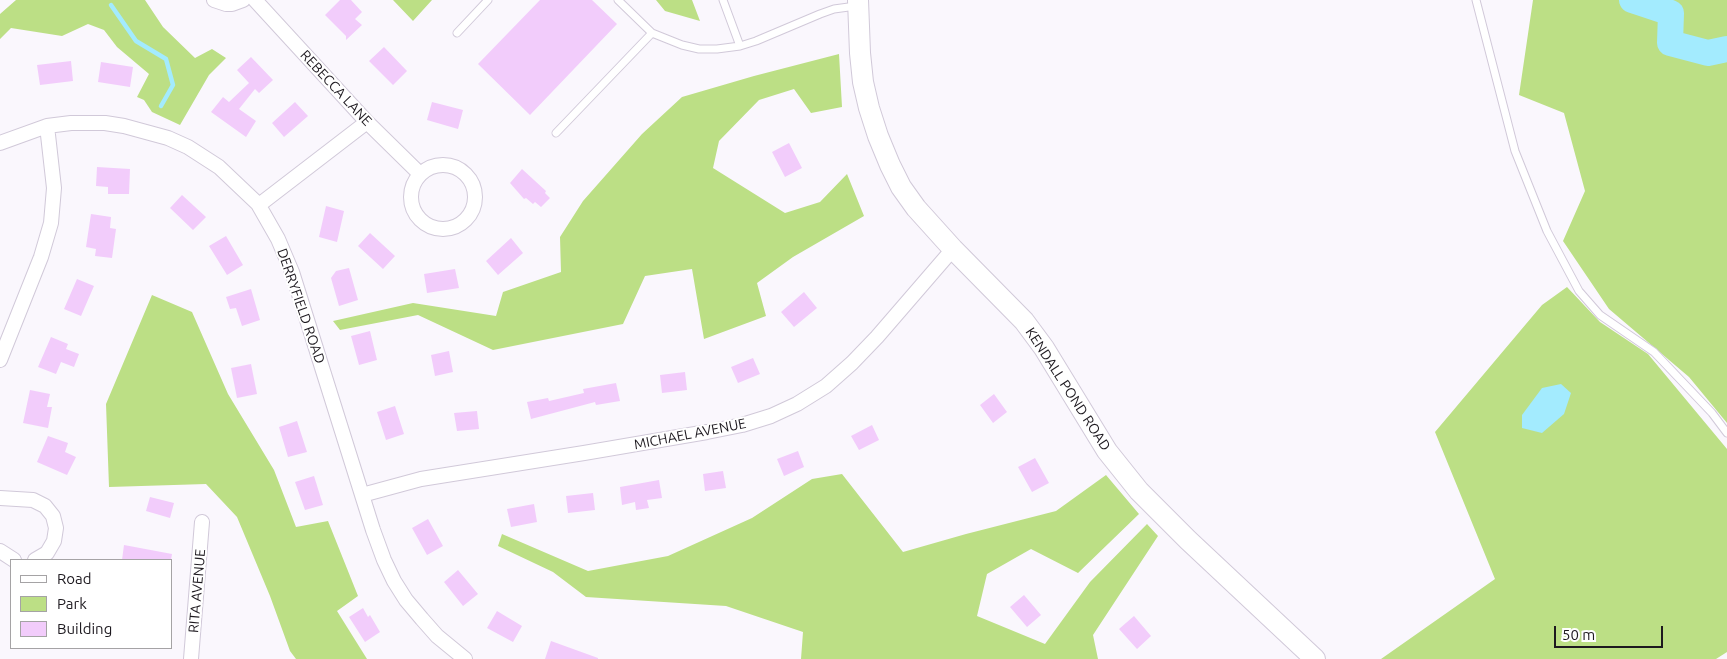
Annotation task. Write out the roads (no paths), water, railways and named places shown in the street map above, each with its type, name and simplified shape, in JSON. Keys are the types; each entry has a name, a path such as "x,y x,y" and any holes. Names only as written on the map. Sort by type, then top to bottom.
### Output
{"street":[{"path":"214,0 232,4 243,0"},
{"name":"REBECCA LANE","path":"255,0 367,122 420,174"},
{"name":"KENDALL POND ROAD","path":"858,3 863,82 869,108 878,136 901,187 916,208 953,249 1024,321 1054,363 1107,451 1139,491 1315,659"},
{"name":"DERRYFIELD ROAD","path":"0,143 48,126 86,122 132,128 168,138 206,157 232,178 259,205 278,239 292,272 384,560 406,600 437,636 465,659"},
{"path":"259,205 367,122"},
{"path":"0,360 41,257 51,223 54,188 48,126"},
{"path":"443,165 455,168 465,174 472,185 474,197 472,209 465,220 454,227 441,229 428,226 418,217 411,199 413,186 420,174 431,167 443,165"},
{"name":"MICHAEL AVENUE","path":"362,495 421,479 631,445 742,425 771,416 798,404 826,386 852,363 953,249"},
{"path":"0,498 33,500 45,506 53,516 56,528 54,541 47,553 37,559"},
{"name":"RITA AVENUE","path":"191,659 202,522"},
{"path":"0,551 12,559"}],"lane":[{"path":"457,32 488,0"},
{"path":"618,0 652,33 682,45 700,49 716,49 756,42 820,14 858,3"},
{"path":"723,0 740,46"},
{"path":"1476,0 1515,151 1547,232 1579,291 1600,315 1654,352 1712,413 1727,433"},
{"path":"556,133 652,33"}],"water":[{"path":"1561,384 1571,393 1564,414 1542,433 1522,428 1522,415 1542,388"}],"waterway":[{"path":"1632,0 1671,13 1670,43 1708,53 1727,49"},
{"path":"111,5 136,41 166,59 173,85 161,106"}]}
